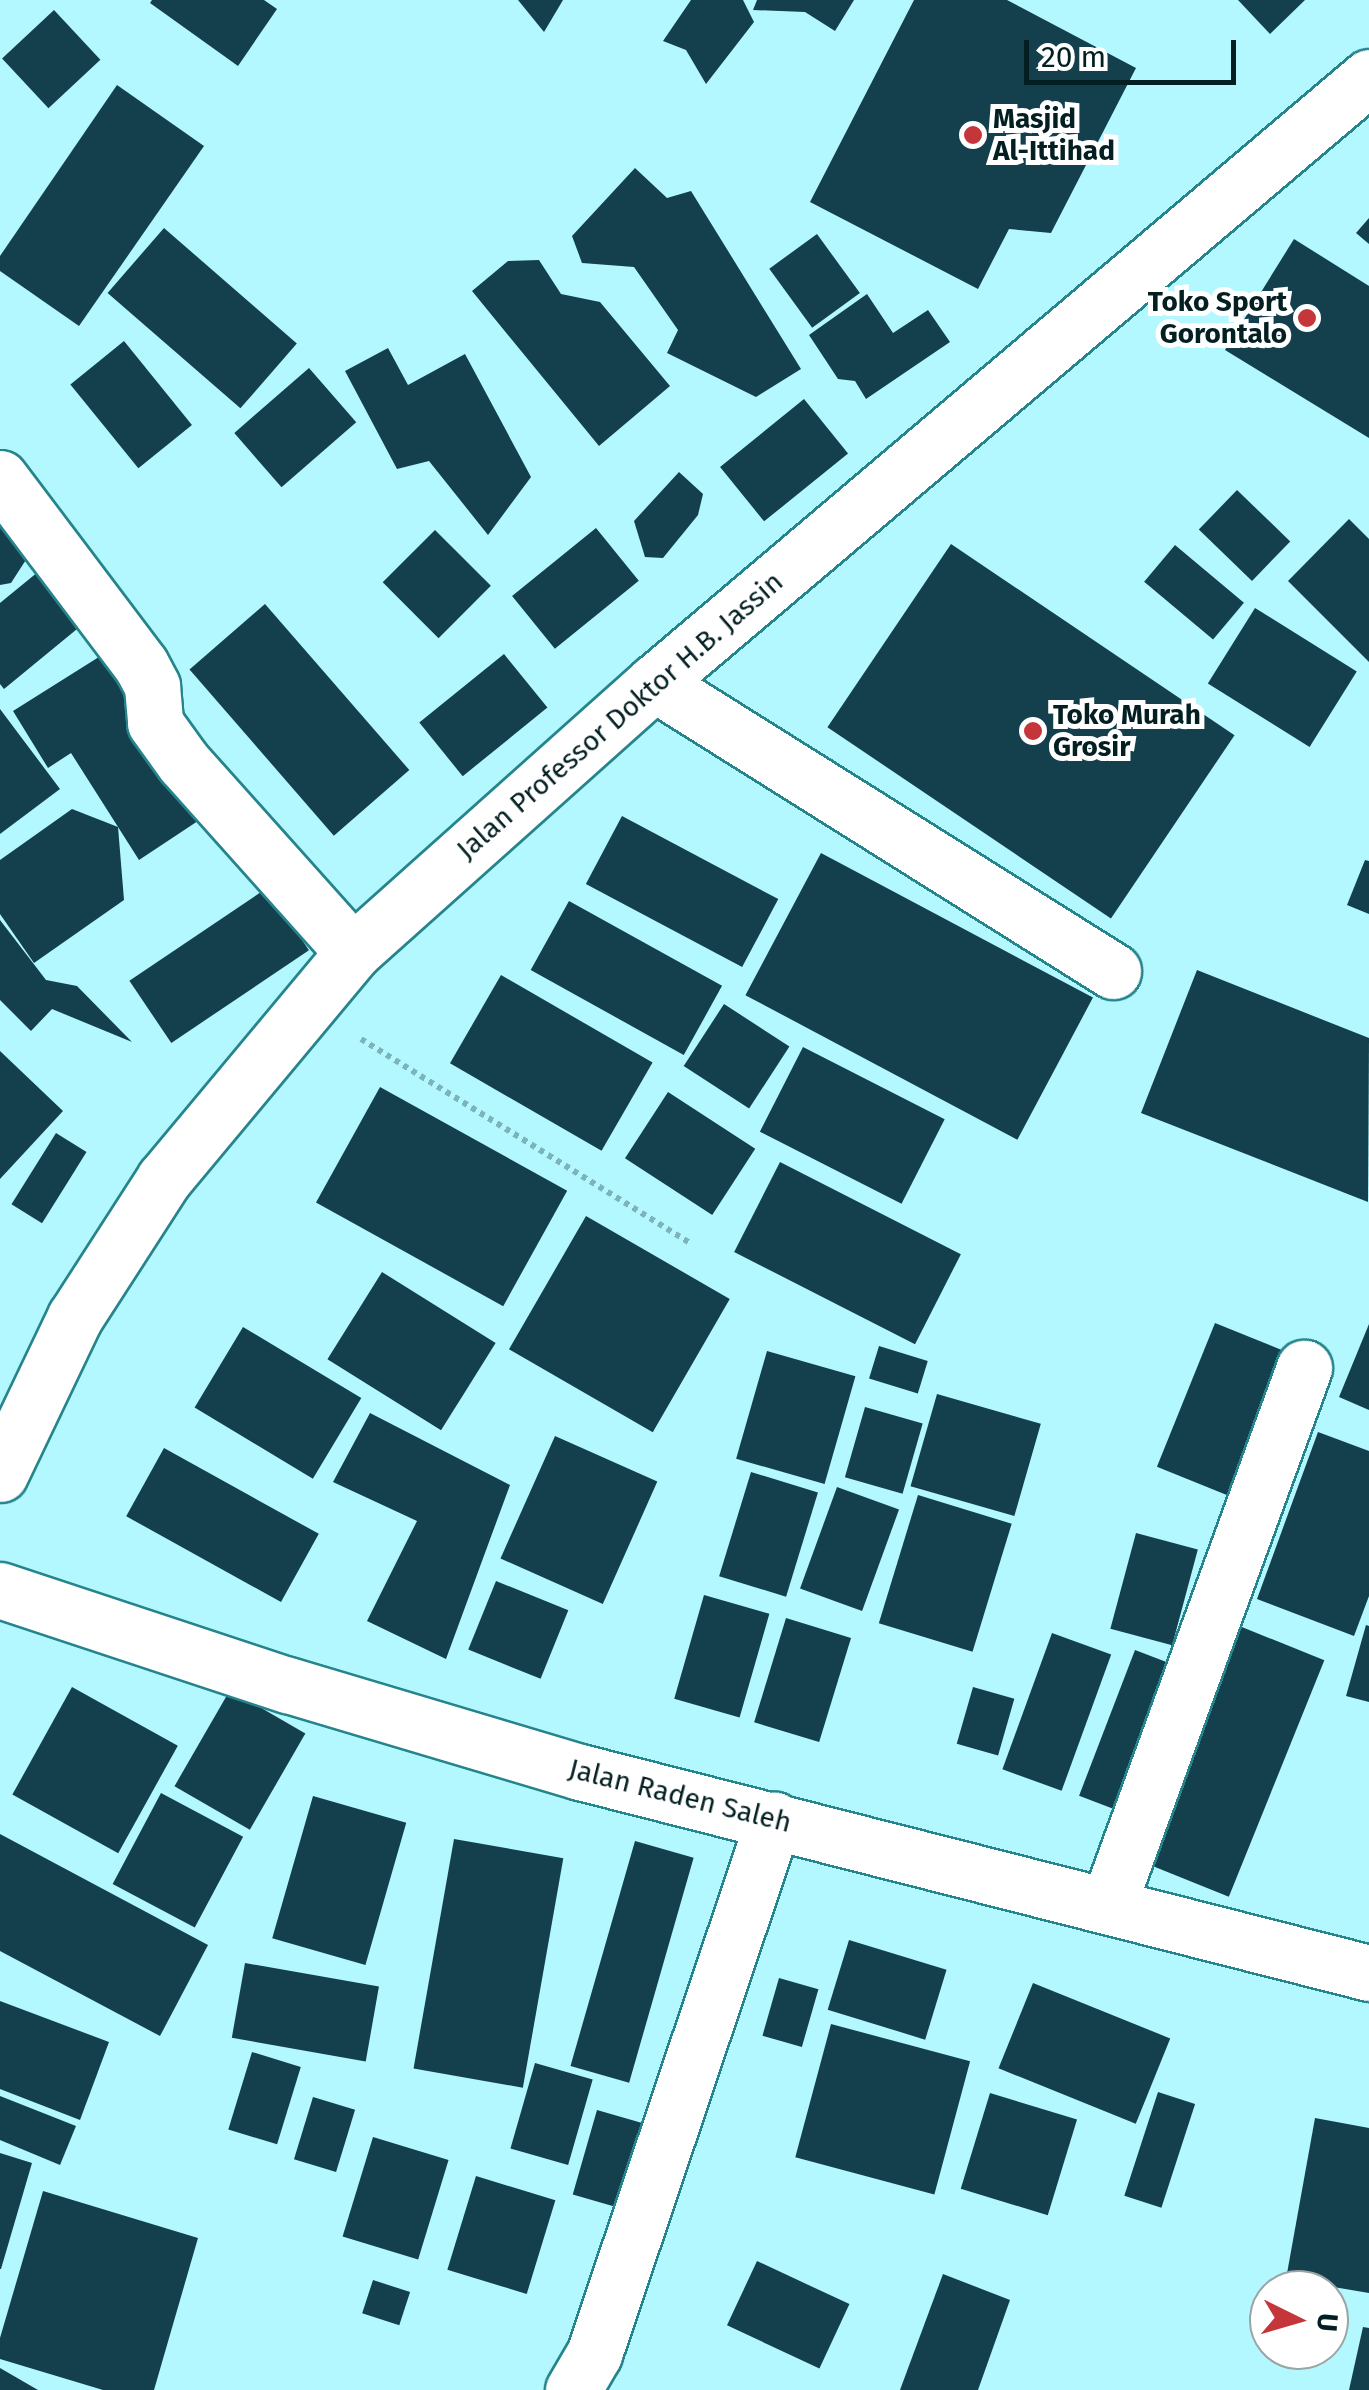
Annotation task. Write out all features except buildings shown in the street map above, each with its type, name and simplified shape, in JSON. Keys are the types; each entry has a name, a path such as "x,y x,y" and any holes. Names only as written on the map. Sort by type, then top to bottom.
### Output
{"main road":[{"name":"Jalan Professor Doktor H.B. Jassin","path":"1,1471 75,1318 154,1194 305,1004 353,952 654,683 1369,77"},
{"path":"0,478 141,665 152,686 155,723 183,762 353,952"},
{"path":"654,683 1113,971"},
{"path":"1108,1905 1304,1368"},
{"name":"Jalan Raden Saleh","path":"0,1590 288,1684 561,1766 1369,1973"},
{"path":"573,2390 594,2354 774,1819"}],"path":[{"path":"305,1004 692,1244"}],"place":[{"name":"Masjid Al-Ittihad","path":"973,135"},
{"name":"Toko Sport Gorontalo","path":"1307,318"},
{"name":"Toko Murah Grosir","path":"1033,731"}]}
